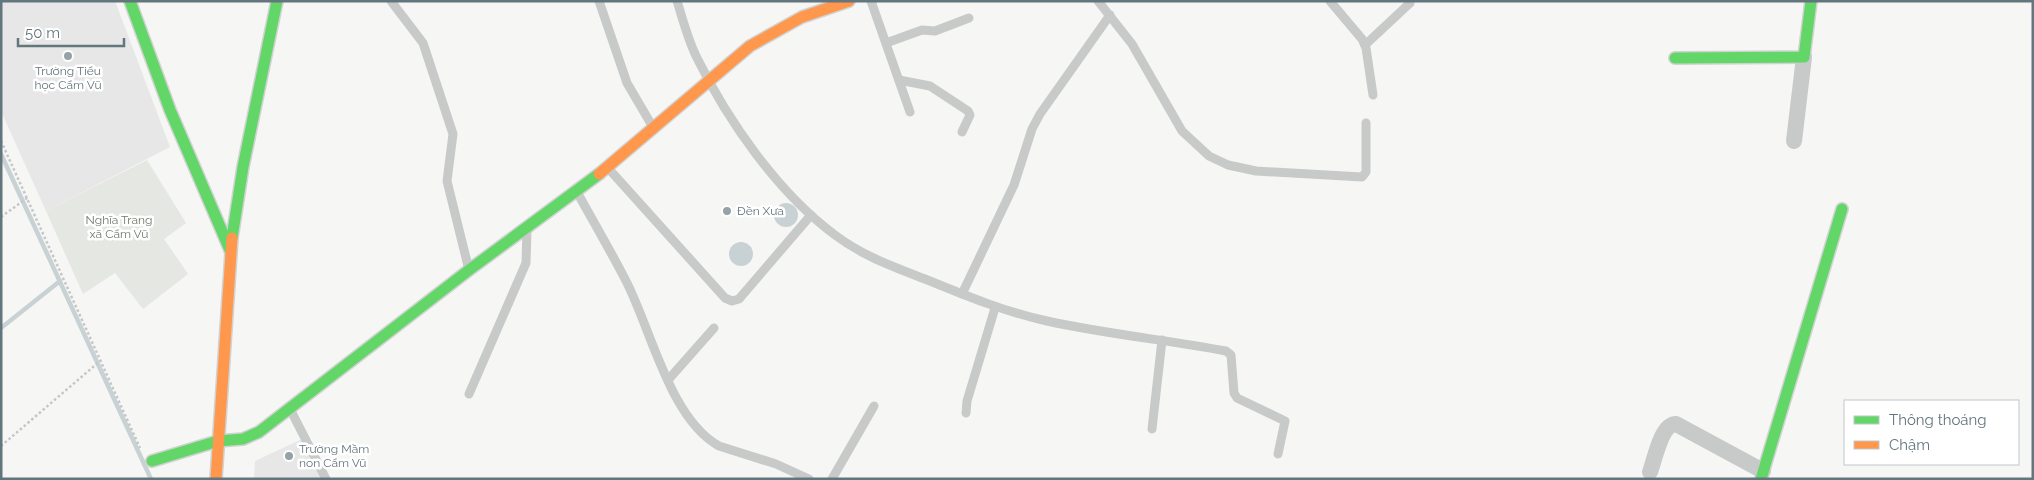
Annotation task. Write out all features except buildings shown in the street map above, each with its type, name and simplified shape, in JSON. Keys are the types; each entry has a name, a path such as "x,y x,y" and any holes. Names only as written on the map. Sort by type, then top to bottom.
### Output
{"street":[{"path":"130,1 170,110 230,250"},
{"path":"216,479 230,250 243,167 277,1"},
{"path":"152,461 218,441 243,439 259,432 469,270 608,168 709,79 750,46 802,17 849,1"},
{"path":"1794,141 1811,1"},
{"path":"1675,58 1804,58"},
{"path":"1650,472 1664,433 1672,424 1684,427 1762,475 1842,209"}],"lane":[{"path":"391,1 423,43 453,134 447,181 469,270"},
{"path":"599,1 627,83 654,129"},
{"path":"677,1 688,39 744,138 779,183 835,236 869,257 995,308 1086,329 1226,350 1231,355 1234,393 1237,398 1285,421 1278,454"},
{"path":"871,1 910,112"},
{"path":"1098,1 1132,44 1182,131 1209,156 1228,165 1256,171 1362,177 1366,172 1366,123"},
{"path":"1330,1 1365,45 1373,95"},
{"path":"1365,45 1410,3 1408,1"},
{"path":"962,294 1014,185 1032,129 1040,114 1110,15"},
{"path":"886,43 922,30 935,31 969,18"},
{"path":"899,80 930,86 968,111 970,116 962,132"},
{"path":"608,168 725,298 732,301 739,299 811,215"},
{"path":"576,191 626,280 668,380 688,416 712,442 776,464 809,479"},
{"path":"469,394 526,263 527,228"},
{"path":"966,413 967,401 995,308"},
{"path":"668,380 714,328"},
{"path":"1152,429 1162,340"},
{"path":"832,479 874,406"},
{"path":"290,408 326,479"}],"path":[{"path":"1,141 145,457 152,461"},
{"path":"1,216 27,198"},
{"path":"1,446 101,361"}],"shaded area":[{"name":"Trường Tiểu học Cẩm Vũ","path":"1,1 115,1 170,147 46,211 1,111"},
{"path":"786,203 795,206 798,215 795,224 786,227 777,224 774,215 777,206"},
{"path":"741,242 750,245 753,254 750,263 741,266 732,263 729,254 732,245"},
{"name":"Trường Mầm non Cẩm Vũ","path":"302,439 322,479 254,479 255,461"}],"green space":[{"name":"Nghĩa Trang xã Cẩm Vũ","path":"147,160 186,223 164,239 188,274 143,309 115,273 83,294 46,211"}],"waterway":[{"path":"1,154 151,479"},
{"path":"1,328 60,281"}],"traffic: fast":[{"path":"130,1 170,110 230,250"},
{"path":"232,238 243,167 277,1"},
{"path":"1675,58 1804,57 1811,1"},
{"path":"152,461 218,441 243,439 259,432 469,270 599,174"},
{"path":"1761,479 1842,209"}],"traffic: slow":[{"path":"599,174 750,46 802,17 849,1"},
{"path":"216,479 232,238"}],"place":[{"name":"Trường Tiểu học Cẩm Vũ","path":"68,56"},
{"name":"Đền Xưa","path":"727,211"},
{"name":"Trường Mầm non Cẩm Vũ","path":"289,456"}]}
